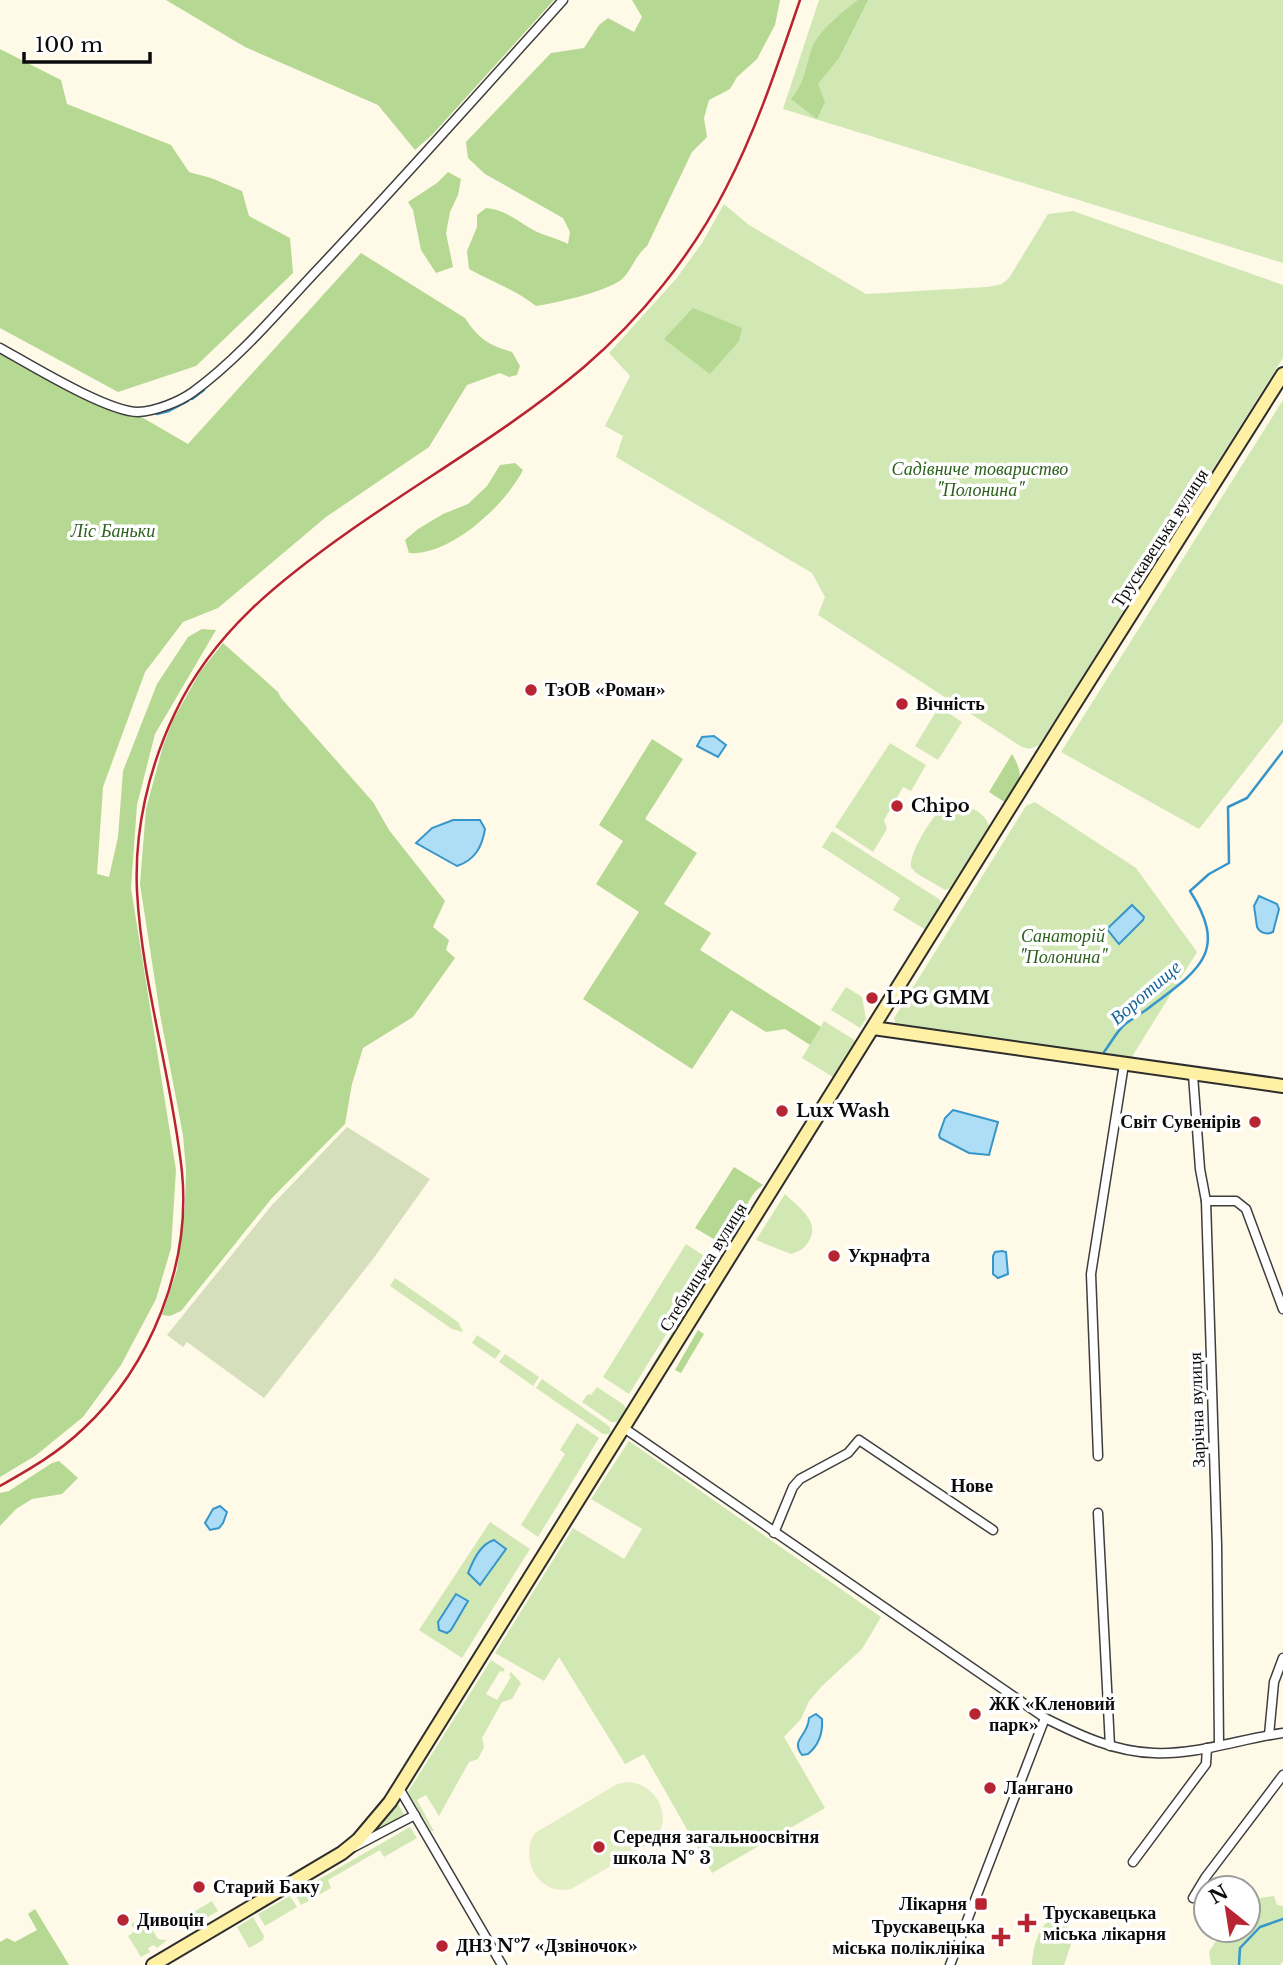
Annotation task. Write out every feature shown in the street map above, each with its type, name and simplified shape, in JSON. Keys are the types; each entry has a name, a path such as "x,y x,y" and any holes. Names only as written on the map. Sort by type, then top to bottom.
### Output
{"street":[{"path":"0,348 113,406 138,412 183,398 247,344 400,183 563,0"},
{"name":"Трускавецька вулиця","path":"1037,764 1283,374"},
{"name":"Стебницька вулиця","path":"342,1853 371,1825 399,1788 877,1030 1037,764"},
{"path":"877,1030 1283,1086"},
{"path":"1098,1456 1091,1274 1124,1064"},
{"name":"Зарічна вулиця","path":"1193,1075 1200,1169 1206,1201 1217,1545 1219,1745"},
{"path":"1206,1201 1236,1201 1246,1209 1283,1309"},
{"path":"624,1428 1045,1718 1110,1746 1152,1754 1207,1748 1283,1733"},
{"path":"775,1533 793,1487 800,1479 848,1453 859,1440 993,1530"},
{"path":"1098,1513 1110,1746"},
{"path":"1269,1735 1275,1682 1283,1658"},
{"path":"950,1965 1045,1718"},
{"path":"1133,1862 1206,1765 1207,1748"},
{"path":"1208,1874 1283,1775"},
{"path":"399,1788 502,1965"},
{"name":"Стебницька вулиця","path":"153,1965 342,1853 415,1815"}],"green space":[{"path":"166,0 554,0 432,135 415,150 378,105 245,47"},
{"path":"632,0 780,0 775,25 757,59 737,77 730,89 709,100 704,118 707,137 692,152 647,246 624,277 592,293 536,306 469,269 467,251 477,227 477,215 486,208 494,209 535,231 568,244 570,232 563,218 485,174 468,158 466,142 551,53 584,48 599,25 608,18 634,32 642,17"},
{"path":"819,0 1283,0 1283,263 783,109"},
{"path":"858,0 868,0 839,58 818,84 825,102 817,119 791,99 802,80 819,35"},
{"path":"0,49 61,80 67,104 171,145 189,172 242,191 249,216 290,238 293,273 196,366 118,392 0,328"},
{"path":"448,172 461,179 446,233 453,267 436,273 421,250 413,210 408,202 437,183"},
{"name":"Садівниче товариство \"Полонина\"","path":"724,204 749,225 866,294 1002,284 1009,278 1048,214 1073,211 1283,285 1283,358 1039,745 1030,749 1022,747 818,615 825,597 812,573 616,457 623,436 605,426 630,376 609,353 676,279 702,243"},
{"name":"Ліс Баньки","path":"361,253 465,318 484,340 512,352 520,366 517,375 509,377 500,373 467,385 429,447 326,517 218,608 183,622 145,672 103,787 97,874 109,877 118,837 123,771 157,684 188,637 202,629 216,630 155,734 137,805 131,888 176,1170 171,1248 156,1299 121,1365 83,1417 35,1456 0,1477 0,351 113,411 138,415 188,444"},
{"path":"693,308 742,328 739,341 710,374 664,339"},
{"path":"1283,400 1283,722 1199,829 1061,752"},
{"path":"515,463 523,470 515,484 475,526 442,546 425,552 409,553 405,540 443,514 468,504 487,486 500,465"},
{"path":"223,643 278,692 373,802 389,830 445,901 433,927 449,940 446,950 455,958 413,1017 363,1048 352,1084 345,1124 272,1198 181,1311 170,1316 162,1315 177,1270 185,1207 186,1170 183,1135 160,1014 140,884 146,809 163,746 173,720 200,672"},
{"path":"939,707 962,722 938,760 915,746"},
{"path":"652,739 683,759 645,819 697,853 664,904 711,933 700,950 821,1027 810,1045 785,1029 766,1032 731,1010 692,1069 583,999 639,912 596,884 623,841 599,825"},
{"path":"890,743 926,765 911,791 903,787 884,820 887,829 873,852 835,827"},
{"path":"1012,754 1020,774 1006,803 989,792"},
{"name":"Санаторій \"Полонина\"","path":"1035,802 1136,868 1197,952 1130,1060 897,1028 894,1018 1026,806"},
{"path":"963,806 980,813 990,828 953,887 945,890 916,873 911,862 919,840 936,815"},
{"path":"832,831 939,899 942,905 926,930 893,910 900,898 822,847"},
{"path":"846,987 862,997 866,1019 860,1028 831,1010"},
{"path":"824,1021 856,1041 833,1077 802,1058"},
{"path":"347,1127 430,1179 373,1259 264,1398 187,1342 183,1347 167,1335 272,1205"},
{"path":"734,1167 763,1185 750,1198 738,1230 727,1247 695,1228"},
{"path":"785,1194 806,1214 812,1227 807,1244 791,1254 756,1240"},
{"path":"686,1244 712,1261 629,1394 603,1377"},
{"path":"709,1272 712,1274 653,1368 651,1367"},
{"path":"395,1278 458,1322 463,1332 452,1329 390,1286"},
{"path":"698,1330 704,1334 681,1373 675,1370"},
{"path":"477,1335 501,1351 495,1359 472,1343"},
{"path":"505,1354 539,1377 533,1386 499,1362"},
{"path":"542,1379 609,1426 609,1434 603,1434 536,1388"},
{"path":"597,1387 624,1405 627,1411 620,1422 611,1422 582,1402"},
{"path":"577,1423 599,1438 538,1537 521,1525 565,1454 560,1450"},
{"path":"629,1441 881,1617 862,1649 822,1686 809,1701 801,1719 784,1737 825,1808 712,1873 644,1754 625,1764 559,1657 544,1681 495,1653 573,1528 624,1559 642,1529 591,1499"},
{"path":"59,1461 78,1478 62,1494 32,1499 16,1509 0,1526 0,1493 9,1491"},
{"path":"490,1522 530,1549 462,1658 419,1630"},
{"path":"491,1660 505,1669 500,1671 486,1694 497,1700 511,1677 511,1672 521,1683 512,1699 502,1702 482,1738 484,1747 478,1759 469,1762 439,1816 426,1795 417,1800 434,1831 431,1831 408,1792"},
{"path":"627,1782 647,1789 660,1805 662,1824 651,1843 571,1889 560,1890 541,1881 530,1864 530,1843 535,1833 617,1784"},
{"path":"398,1804 405,1816 375,1833"},
{"path":"410,1827 417,1838 384,1857 380,1850 328,1880 331,1888 301,1905 295,1893"},
{"path":"290,1896 297,1907 265,1926 258,1914"},
{"path":"1274,1896 1277,1905 1283,1906 1283,1961 1280,1965 1211,1965 1209,1952 1214,1944 1262,1944 1262,1898"},
{"path":"212,1901 218,1911 196,1924 190,1914"},
{"path":"35,1909 69,1965 0,1965 0,1942 7,1938 15,1942 37,1930 28,1914"},
{"path":"144,1917 158,1939 167,1940 157,1948 154,1945 148,1948 150,1952 141,1957 128,1936 135,1931 131,1924"},
{"path":"253,1917 264,1936 263,1940 249,1948 237,1927"},
{"path":"1052,1919 1072,1929 1074,1935 1064,1965 1032,1965 1040,1933"}],"water":[{"path":"714,736 726,745 718,757 697,746 702,737"},
{"path":"453,820 480,820 485,829 477,852 457,866 416,843 432,828"},
{"path":"1259,896 1277,904 1279,909 1271,933 1262,932 1257,927 1254,906"},
{"path":"1132,905 1144,917 1143,920 1119,944 1107,929"},
{"path":"953,1110 998,1122 989,1155 969,1153 940,1138 945,1118"},
{"path":"995,1252 1006,1252 1008,1274 998,1278 993,1274 993,1256"},
{"path":"220,1506 227,1512 223,1523 219,1528 210,1530 205,1523 213,1509"},
{"path":"494,1540 506,1549 480,1585 468,1573 481,1549"},
{"path":"456,1594 468,1601 447,1633 439,1630 438,1622"},
{"path":"816,1714 822,1719 820,1739 812,1751 802,1755 799,1741 809,1718"}],"waterway":[{"path":"192,399 204,390"},
{"path":"157,414 188,401"},
{"name":"Воротище","path":"1104,1052 1123,1026 1182,982 1203,958 1207,945 1207,930 1190,891 1209,874 1229,863 1228,807 1247,798 1283,751"},
{"path":"1239,1965 1240,1948 1260,1927 1283,1919"}],"railway":[{"path":"0,1486 64,1446 107,1404 147,1345 173,1278 180,1243 182,1172 145,961 137,868 145,799 158,755 175,713 209,657 229,633 274,589 351,530 499,431 556,389 605,348 645,306 681,261 726,188 757,119 800,0"}],"place":[{"name":"ТзОВ «Роман»","path":"531,690"},
{"name":"Вічність","path":"902,704"},
{"name":"Chipo","path":"897,806"},
{"name":"LPG GMM","path":"872,998"},
{"name":"Lux Wash","path":"782,1111"},
{"name":"Світ Сувенірів","path":"1255,1122"},
{"name":"Укрнафта","path":"834,1256"},
{"name":"ЖК «Кленовий парк»","path":"975,1714"},
{"name":"Лангано","path":"990,1788"},
{"name":"Середня загальноосвітня школа № 3","path":"599,1847"},
{"name":"Старий Баку","path":"199,1887"},
{"name":"Лікарня","path":"981,1904"},
{"name":"Дивоцін","path":"123,1920"},
{"name":"Трускавецька міська лікарня","path":"1027,1923"},
{"name":"Трускавецька міська поліклініка","path":"1001,1937"},
{"name":"ДНЗ №7 «Дзвіночок»","path":"442,1946"}],"district":[{"name":"Нове","path":"972,1485"}]}
